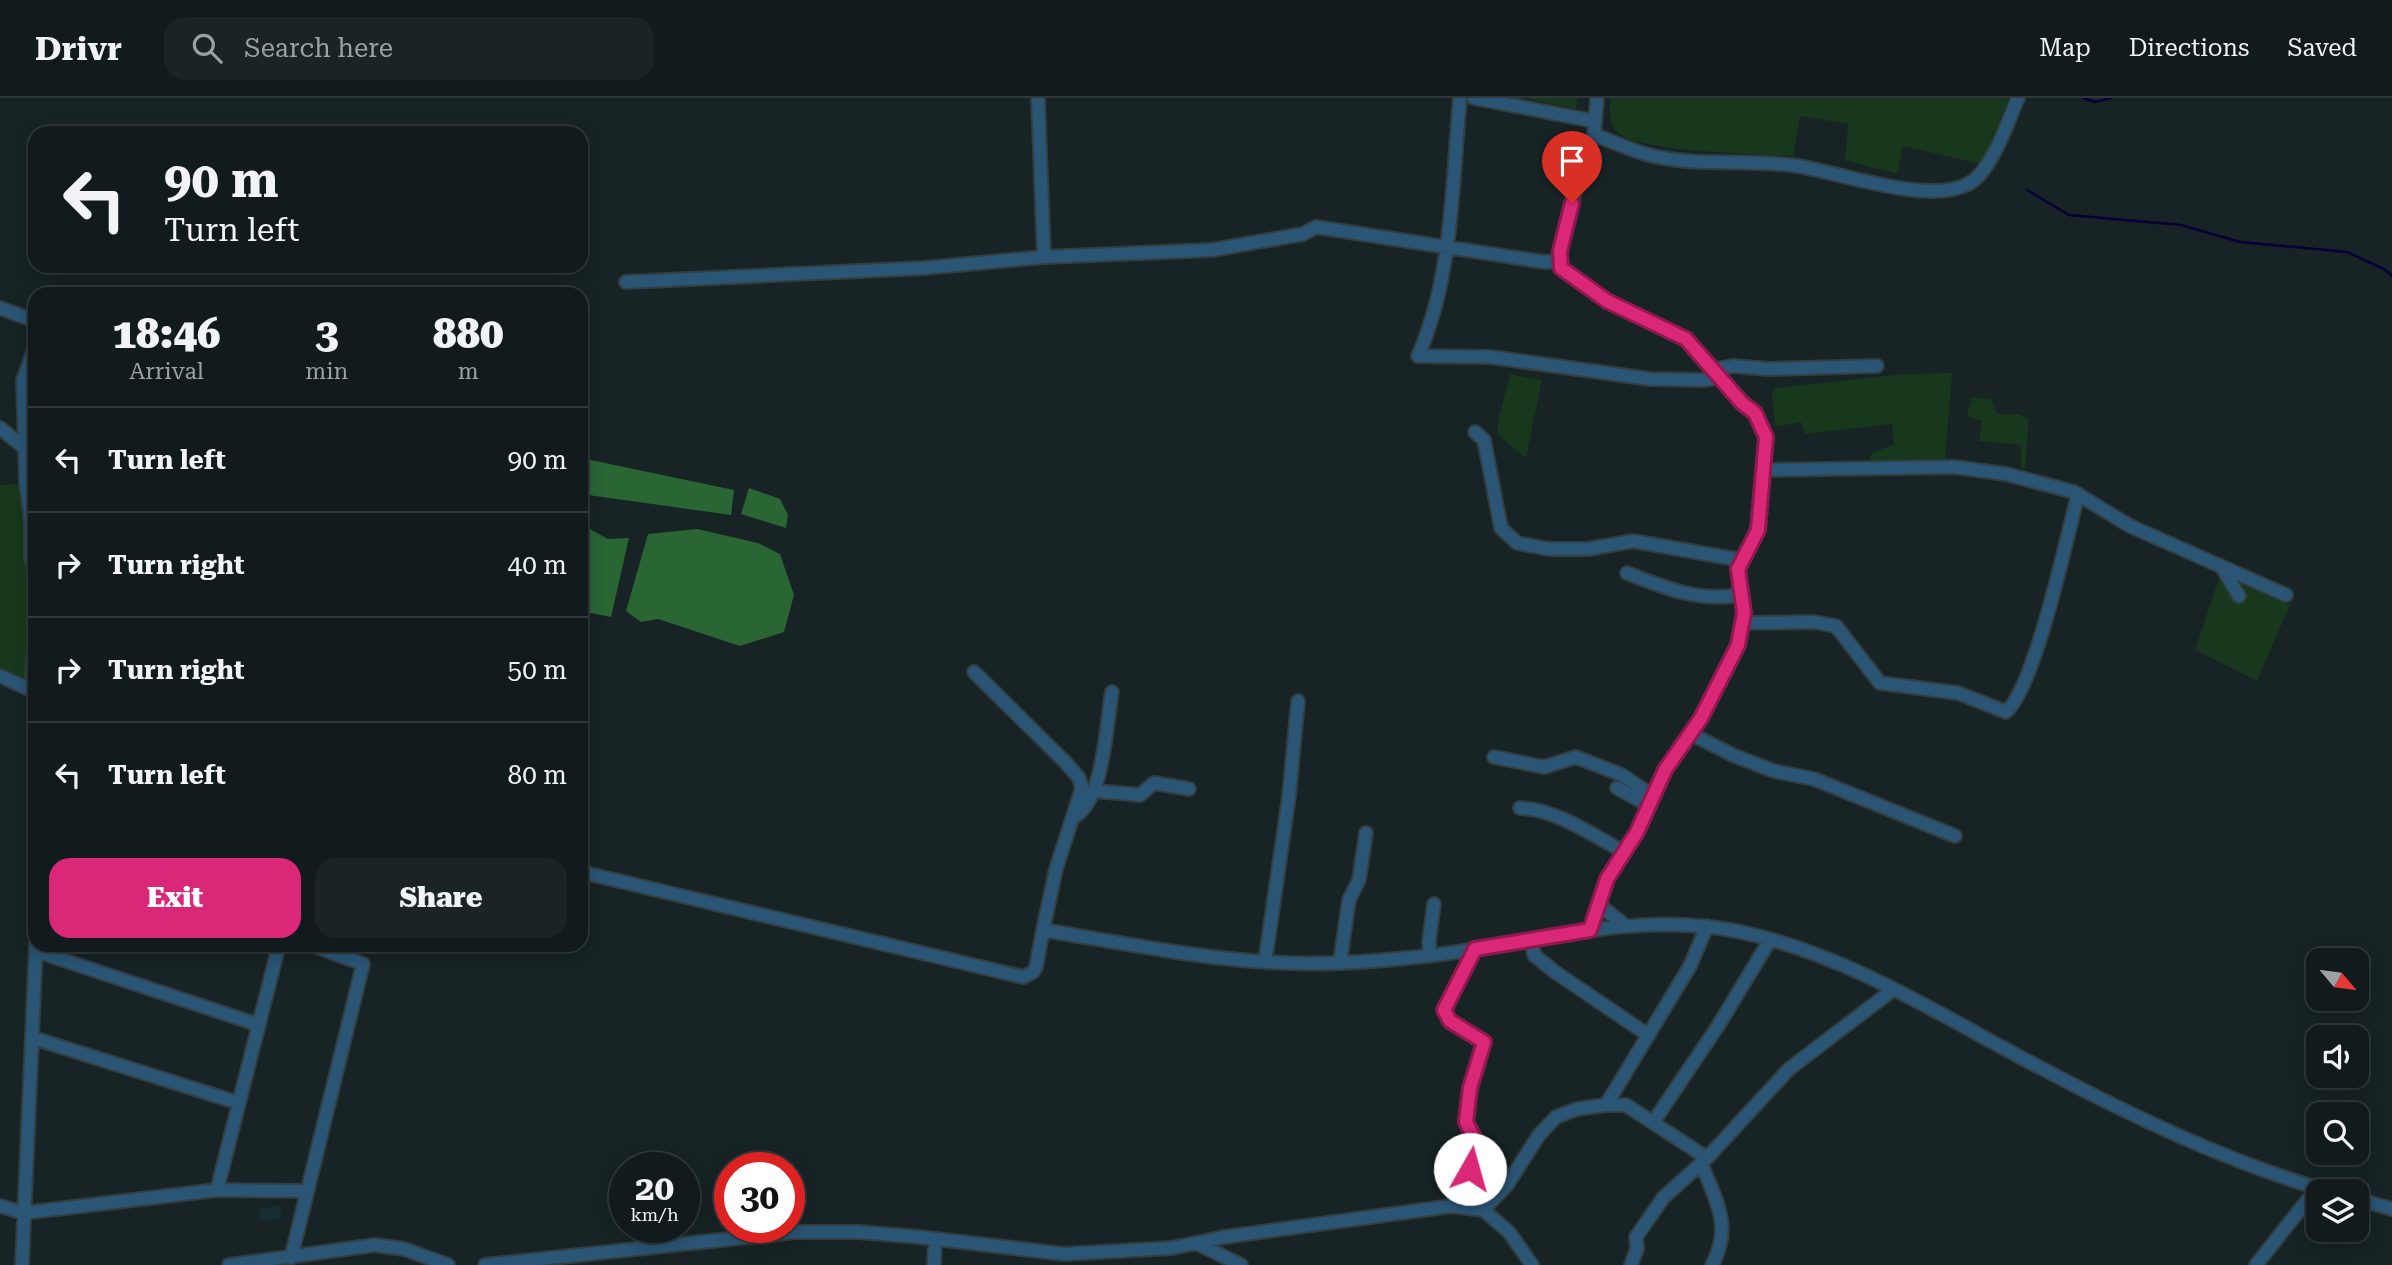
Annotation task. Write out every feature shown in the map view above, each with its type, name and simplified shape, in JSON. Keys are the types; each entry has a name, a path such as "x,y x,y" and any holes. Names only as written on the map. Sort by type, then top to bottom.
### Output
{"street":[{"path":"1038,98 1044,257"},
{"path":"1460,98 1446,246 1428,329 1418,356 1491,358 1650,379 1711,379 1716,369"},
{"path":"1474,98 1594,128 1649,155 1797,166 1903,187 1949,192 1971,183 1985,168 2018,98"},
{"path":"1590,930 1607,879 1652,801 1665,770 1691,734 1726,673 1744,624 1737,581 1741,560 1758,530 1766,437 1763,426 1716,369 1686,339 1607,301 1561,268 1560,251 1583,159 1594,128 1597,98"},
{"path":"625,282 924,268 1044,257 1212,250 1303,234 1315,227 1544,262 1561,261"},
{"path":"0,308 28,318"},
{"path":"28,366 23,380 28,477"},
{"path":"1716,369 1734,366 1768,369 1877,366"},
{"path":"0,428 27,450"},
{"path":"1475,432 1484,440 1501,528 1517,543 1549,548 1588,549 1633,541 1741,560"},
{"path":"1765,470 1954,467 2006,474 2078,494 2130,526 2286,595"},
{"path":"1744,624 1814,622 1836,626 1880,683 1958,693 2006,712 2026,675 2042,635 2078,494"},
{"path":"2221,567 2239,596"},
{"path":"1627,573 1664,589 1697,596 1740,595"},
{"path":"588,874 1023,977 1033,972 1056,869 1082,788 1079,778 974,672"},
{"path":"0,676 28,691"},
{"path":"1073,818 1084,810 1095,791 1112,692"},
{"path":"1265,962 1289,796 1298,701"},
{"path":"1691,734 1735,756 1774,771 1814,779 1955,836"},
{"path":"1494,757 1544,767 1576,757 1622,775 1652,801"},
{"path":"1095,791 1140,796 1154,783 1189,789"},
{"path":"1618,788 1652,801"},
{"path":"1520,807 1568,823 1624,852"},
{"path":"1340,962 1349,900 1359,880 1366,833"},
{"path":"1430,955 1434,904"},
{"path":"1598,904 1626,926"},
{"path":"1043,930 1265,962 1340,962 1430,955 1626,926 1668,923 1707,926 1770,940 1926,1002 2038,1066 2164,1129 2248,1165 2306,1184"},
{"path":"1606,1105 1690,966 1707,926"},
{"path":"1531,939 1535,956 1648,1035"},
{"path":"1654,1121 1718,1026 1770,940"},
{"path":"1452,1206 1477,1153 1475,1136 1466,1122 1467,1103 1484,1042 1450,1021 1444,1010 1475,949"},
{"path":"22,1265 36,952"},
{"path":"48,952 259,1024"},
{"path":"217,1190 277,952"},
{"path":"290,1258 363,964 330,952"},
{"path":"1631,1265 1637,1249 1636,1237 1663,1198 1704,1161 1788,1069 1894,989"},
{"path":"33,1038 239,1103"},
{"path":"1483,1210 1507,1185 1539,1135 1556,1116 1577,1108 1626,1105 1654,1121 1704,1161 1724,1233 1712,1265"},
{"path":"0,1206 23,1213 217,1190 307,1191"},
{"path":"2256,1265 2306,1202"},
{"path":"2369,1202 2392,1209"},
{"path":"485,1265 796,1232 858,1232 1064,1254 1172,1248 1452,1206 1483,1210 1509,1233 1532,1265"},
{"path":"934,1265 935,1239"},
{"path":"1196,1243 1241,1265"},
{"path":"229,1265 375,1245 404,1249 448,1265"}],"shaded area":[{"path":"280,1205 282,1218 261,1222 259,1209"}],"green space":[{"path":"1525,98 1577,98 1576,109"},
{"path":"1610,98 2009,98 1981,164 1903,146 1897,174 1845,160 1848,124 1800,116 1793,156 1673,148 1630,139 1618,133 1611,121"},
{"path":"1952,373 1945,460 1869,461 1872,453 1894,444 1892,424 1805,434 1801,422 1775,427 1772,393 1776,388 1904,374"},
{"path":"1510,374 1542,380 1526,458 1498,435 1498,421"},
{"path":"1972,397 1991,399 1997,414 2019,414 2029,419 2025,469 2021,469 2021,445 1979,441 1982,421 1967,416"},
{"path":"588,459 734,490 731,515 588,495"},
{"path":"16,484 26,511 28,672 25,677 0,672 0,485"},
{"path":"749,488 780,499 788,515 786,528 741,514"},
{"path":"588,528 608,539 629,538 611,617 588,612"},
{"path":"697,529 758,543 780,554 794,595 784,632 740,646 658,619 641,622 626,611 648,534"},
{"path":"2220,575 2290,605 2257,681 2195,650"}],"waterway":[{"path":"2083,98 2095,102 2111,98"},
{"path":"2027,190 2069,215 2181,225 2240,242 2347,252 2384,269 2392,276"}],"route":[{"path":"1470,1169 1478,1146 1466,1122 1467,1103 1484,1042 1450,1021 1444,1016 1444,1010 1475,949 1590,930 1607,879 1637,832 1665,770 1701,718 1738,645 1744,624 1737,581 1738,569 1758,530 1762,499 1766,437 1755,413 1742,403 1716,369 1686,339 1607,301 1561,268 1560,251 1572,203"}]}
